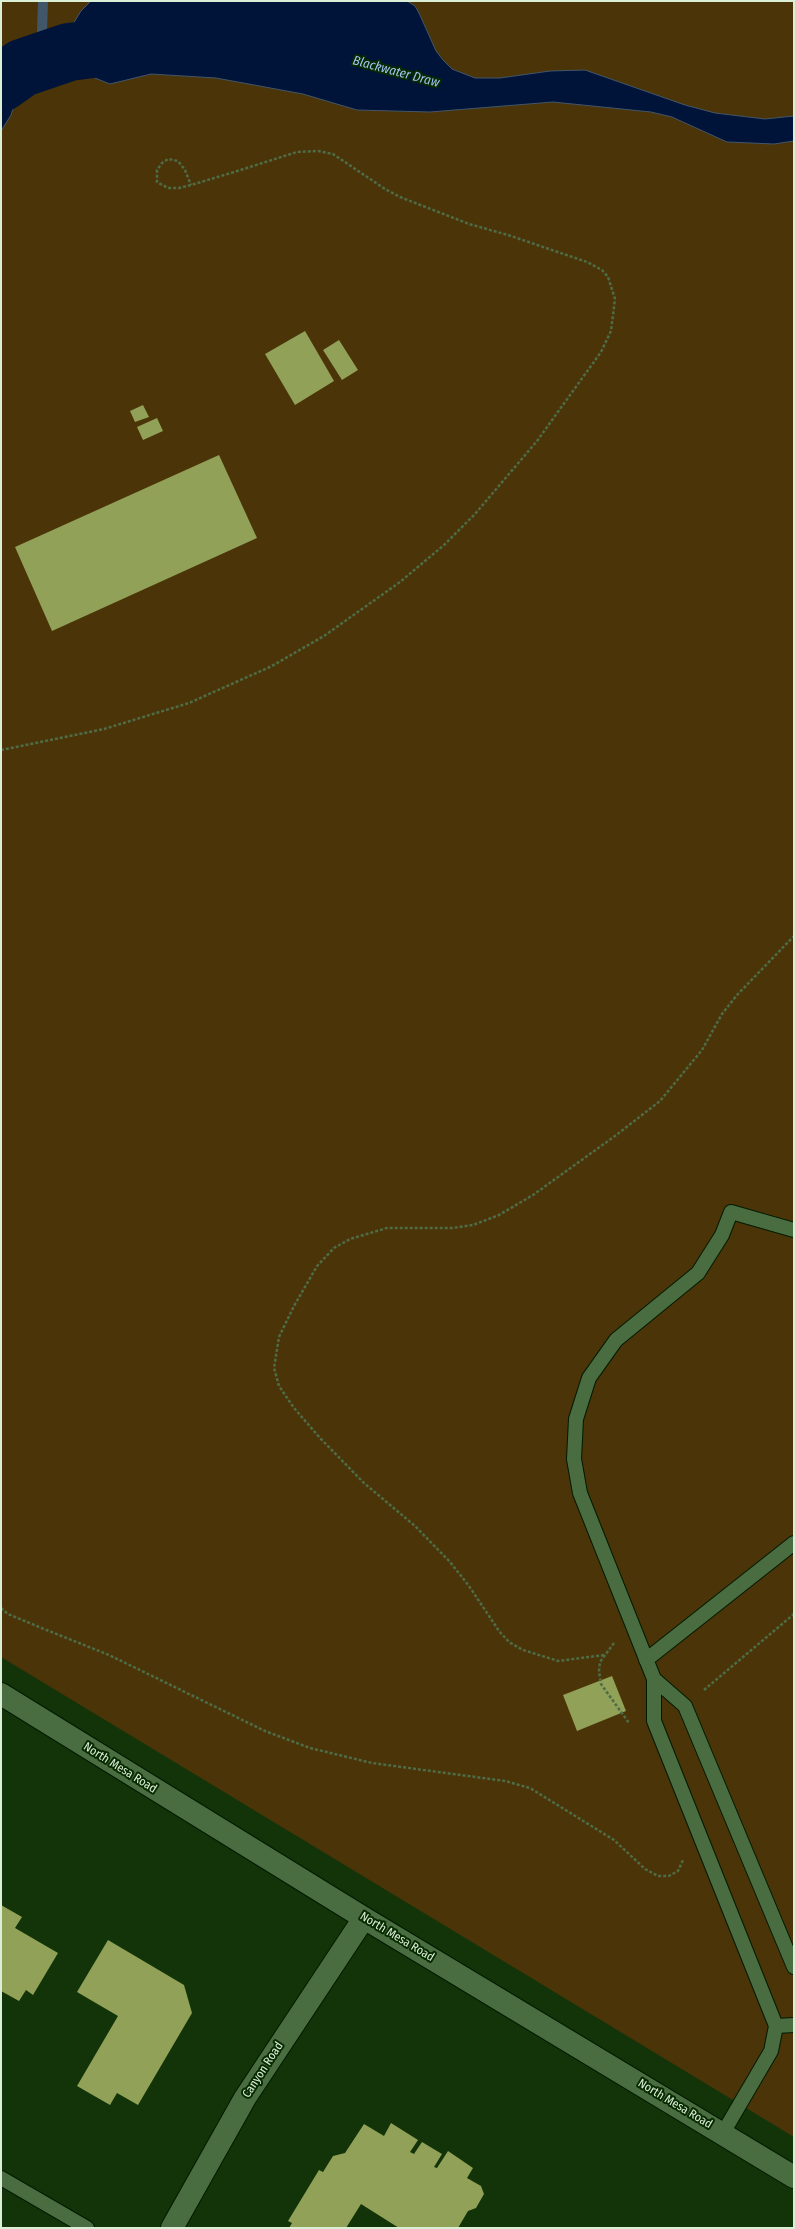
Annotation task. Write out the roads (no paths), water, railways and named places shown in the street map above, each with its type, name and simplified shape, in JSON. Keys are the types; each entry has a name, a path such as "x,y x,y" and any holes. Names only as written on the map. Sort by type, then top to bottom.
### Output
{"street":[{"name":"North Mesa Road","path":"1,1694 364,1918 794,2177"},
{"name":"Canyon Road","path":"172,2228 245,2098 364,1918"}],"lane":[{"path":"723,2133 771,2051 776,2026 654,1721 654,1679 580,1494 574,1459 576,1419 589,1378 616,1340 698,1273 722,1235 731,1212 794,1230"},
{"path":"646,1660 794,1543"},
{"path":"654,1679 685,1706 794,1967"},
{"path":"776,2026 794,2025"},
{"path":"1,2178 87,2228"}],"water":[{"path":"91,1 407,1 415,6 436,51 443,60 452,69 475,78 500,78 550,71 585,70 685,105 715,113 765,119 794,116 794,141 774,144 727,142 672,117 651,112 553,102 430,112 357,110 303,94 216,78 151,74 110,84 85,74 72,62 66,43 70,29 81,11"},
{"path":"1,46 12,52 22,68 23,77 11,115 1,131"}],"waterway":[{"path":"41,61 43,1"},
{"name":"Blackwater Draw","path":"1,83 22,68 69,52 148,42"}]}
